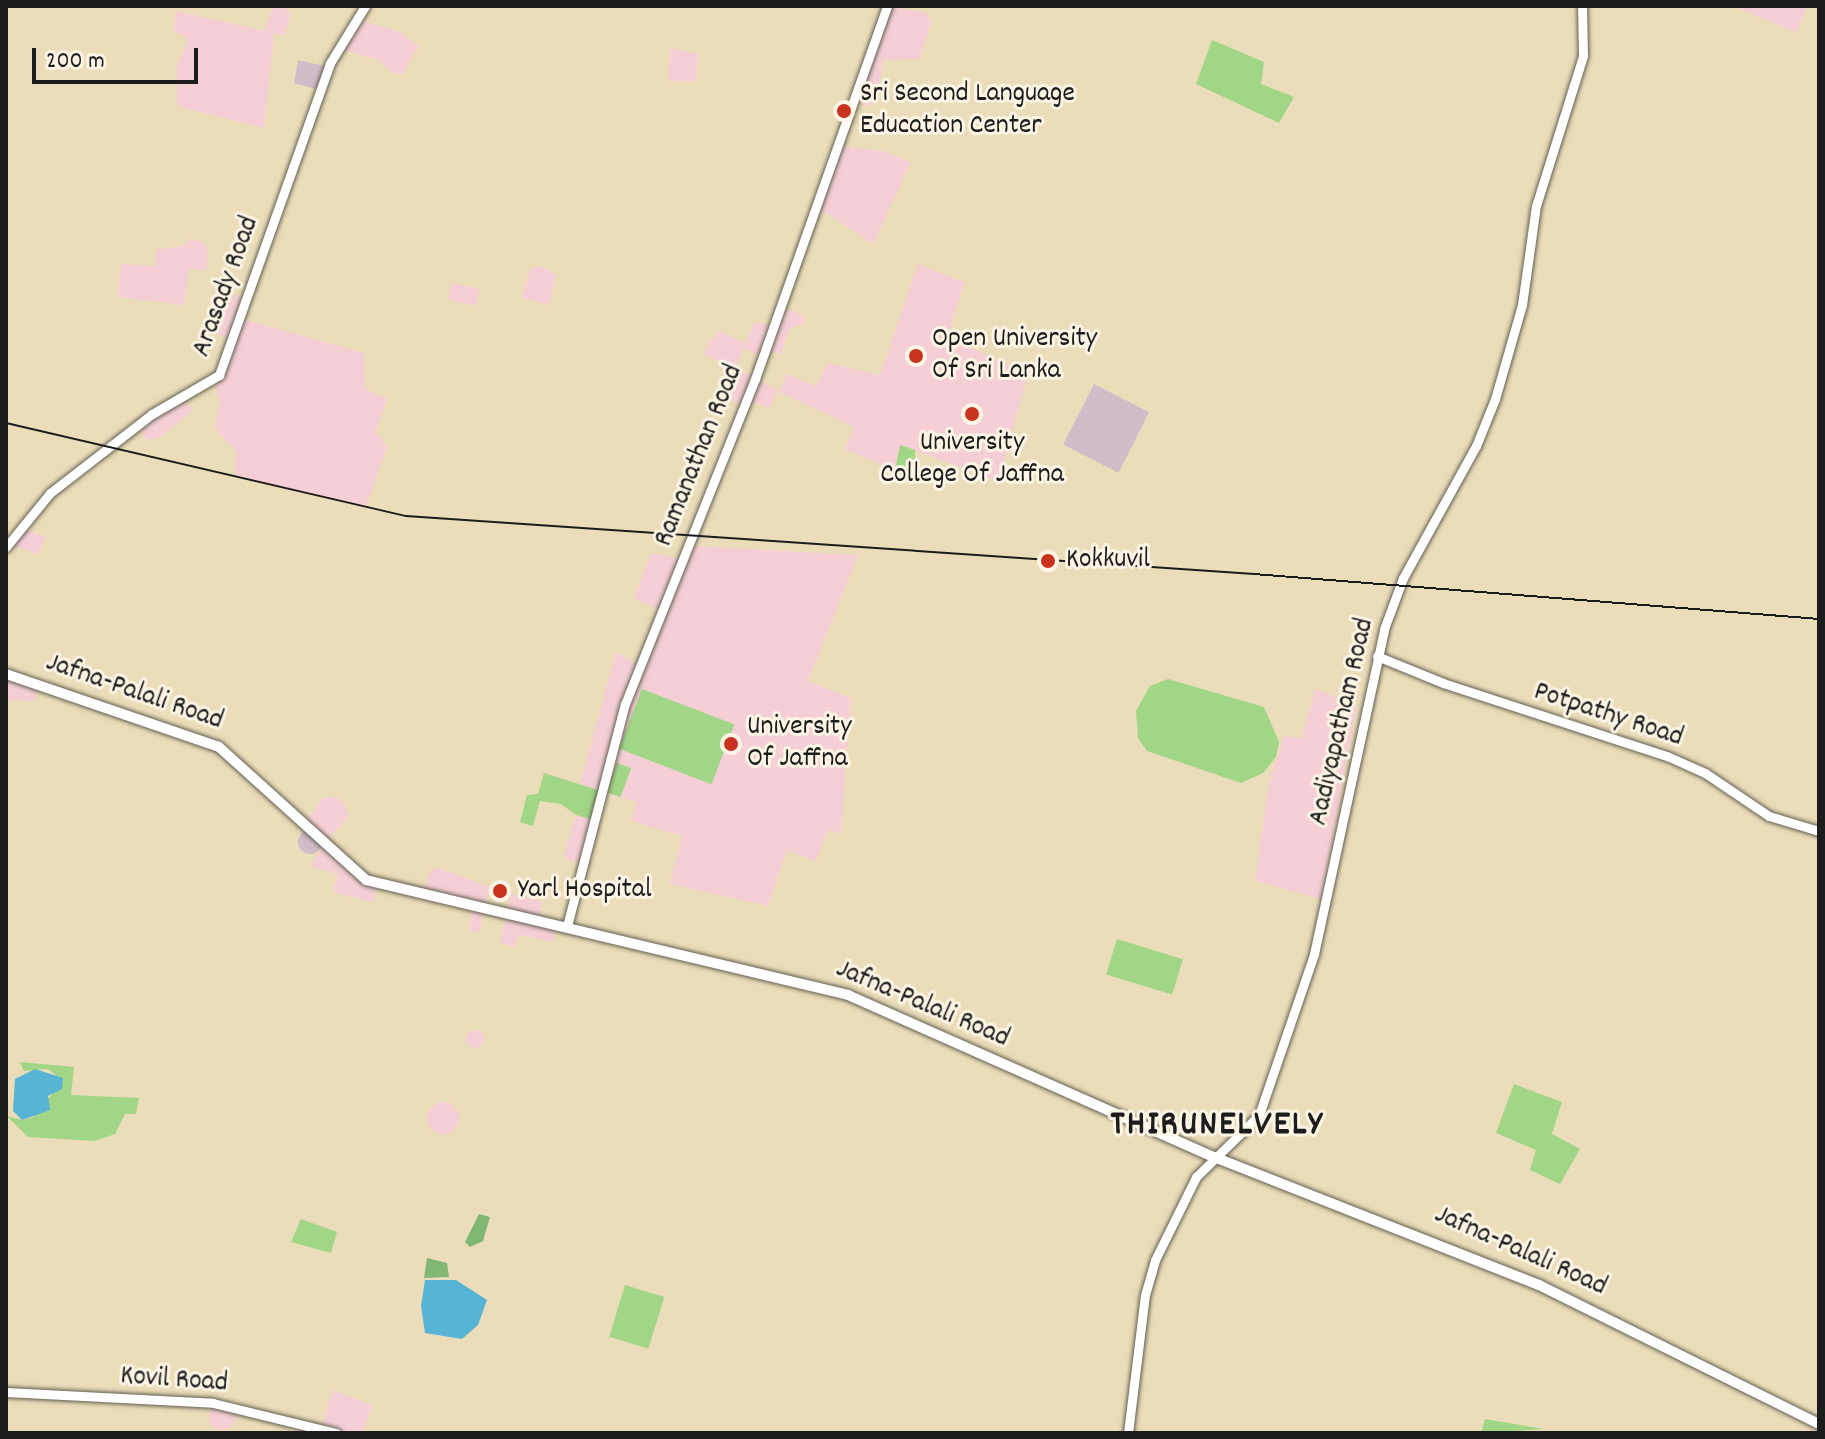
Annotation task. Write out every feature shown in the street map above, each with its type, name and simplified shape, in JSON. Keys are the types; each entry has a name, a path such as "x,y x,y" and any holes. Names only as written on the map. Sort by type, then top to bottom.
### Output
{"main road":[{"name":"Jafna-Palali Road","path":"6,674 219,747 366,880 848,995 1214,1157 1539,1285 1819,1424"}],"street":[{"name":"Arasady Road","path":"6,547 50,493 152,414 219,375 319,90 365,6"},
{"name":"Ramanathan Road","path":"567,926 625,704 755,379 887,6"},
{"name":"Aadiyapatham Road","path":"1128,1433 1145,1295 1155,1260 1196,1177 1259,1115 1304,988 1377,656 1403,578 1476,446 1495,399 1522,305 1536,206 1583,56 1582,6"},
{"name":"Potpathy Road","path":"1377,656 1458,689 1667,756 1705,773 1769,816 1819,831"},
{"name":"Kovil Road","path":"6,1392 213,1403 336,1433"}],"shaded area":[{"path":"887,6 927,13 931,22 920,59 883,60 877,98 869,106 854,100"},
{"path":"1733,6 1807,6 1797,33"},
{"path":"273,7 286,7 290,15 284,35 274,34 264,128 177,106 177,67 188,39 174,31 176,11 265,31"},
{"path":"359,20 401,32 418,46 403,74 390,72 381,61 338,48"},
{"path":"670,48 698,54 696,81 669,81"},
{"path":"298,60 329,67 319,90 294,83"},
{"path":"838,146 882,151 911,162 873,244 817,207"},
{"path":"191,239 206,244 208,256 206,270 189,269 184,305 118,297 121,264 156,266 157,249 180,247"},
{"path":"918,264 964,282 948,338 1028,373 999,482 901,445 894,470 845,449 854,427 780,392 787,374 816,386 828,363 880,375"},
{"path":"543,267 556,275 549,305 522,298 530,268"},
{"path":"452,283 479,289 475,306 448,300"},
{"path":"231,293 249,301 242,319 364,353 365,389 387,399 376,432 387,447 366,506 236,477 235,451 215,428 219,400 213,381 232,340 210,331 219,302"},
{"path":"781,307 803,315 804,324 789,329 781,354 766,349 763,357 743,348 735,368 777,390 769,408 747,400 743,407 725,395 735,367 704,355 708,343 720,331 745,343 755,322 774,326"},
{"path":"1094,384 1149,412 1118,473 1063,445"},
{"path":"182,398 192,409 188,415 158,438 147,440 137,426"},
{"path":"20,528 46,537 39,554 8,544"},
{"name":"University Of Jaffna","path":"693,546 858,555 808,681 851,698 841,834 829,830 815,861 787,850 768,906 670,884 682,836 631,821 636,802 604,792 623,724"},
{"path":"651,553 682,559 662,611 634,598"},
{"path":"616,652 639,666 601,791 580,784"},
{"path":"6,674 38,685 34,701 6,700"},
{"path":"1315,689 1357,706 1321,899 1255,881 1269,783 1284,736 1302,738"},
{"path":"333,797 343,801 349,816 325,843 305,824 322,798"},
{"path":"576,815 593,820 581,863 564,858"},
{"path":"310,830 319,833 322,842 319,851 310,854 301,851 298,842 301,833"},
{"path":"325,843 353,869 379,883 373,902 333,892 338,874 310,866"},
{"path":"437,867 489,887 479,933 469,930 472,907 424,895 429,873"},
{"path":"511,894 542,901 541,921 556,924 553,942 518,935 515,947 500,943"},
{"path":"475,1030 484,1039 475,1048 466,1039"},
{"path":"443,1102 454,1107 459,1118 454,1129 443,1134 432,1129 427,1118 432,1107"},
{"path":"332,1390 372,1405 363,1433 321,1429"},
{"path":"222,1404 231,1408 235,1417 231,1426 222,1430 213,1426 209,1417 213,1408"}],"green space":[{"path":"1212,40 1264,62 1261,84 1294,97 1279,123 1196,84"},
{"path":"900,445 915,450 915,481 894,475"},
{"path":"1168,679 1264,707 1279,742 1276,757 1263,773 1241,783 1147,751 1138,738 1136,711 1150,686"},
{"path":"642,689 734,724 711,784 619,749"},
{"path":"617,763 631,768 620,797 606,792"},
{"path":"544,773 601,791 593,820 576,815 561,804 540,801 533,826 520,822 527,795 538,794"},
{"path":"1117,939 1183,959 1172,995 1106,974"},
{"path":"20,1062 74,1067 71,1095 139,1098 136,1114 125,1114 115,1134 95,1141 28,1137 7,1116 22,1120 33,1117 63,1081 48,1069 24,1071"},
{"path":"1514,1084 1562,1102 1552,1134 1580,1149 1560,1184 1530,1170 1536,1150 1496,1133"},
{"path":"479,1214 490,1217 483,1241 470,1247 465,1242"},
{"path":"301,1219 337,1232 331,1253 291,1242"},
{"path":"427,1258 447,1263 449,1277 424,1278"},
{"path":"625,1285 664,1297 648,1349 609,1337"},
{"path":"1485,1419 1544,1429 1481,1433"}],"water":[{"path":"35,1069 63,1078 62,1089 48,1096 50,1110 22,1120 13,1111 15,1079"},
{"path":"425,1280 456,1280 487,1300 478,1325 462,1339 425,1333 421,1306"}],"railway":[{"path":"6,423 406,516 1254,574 1819,619"}],"place":[{"name":"Sri Second Language Education Center","path":"844,111"},
{"name":"Open University Of Sri Lanka","path":"916,356"},
{"name":"University College Of Jaffna","path":"972,414"},
{"name":"Kokkuvil","path":"1048,561"},
{"name":"University Of Jaffna","path":"731,744"},
{"name":"Yarl Hospital","path":"500,891"}],"district":[{"name":"THIRUNELVELY","path":"1217,1127"}]}
